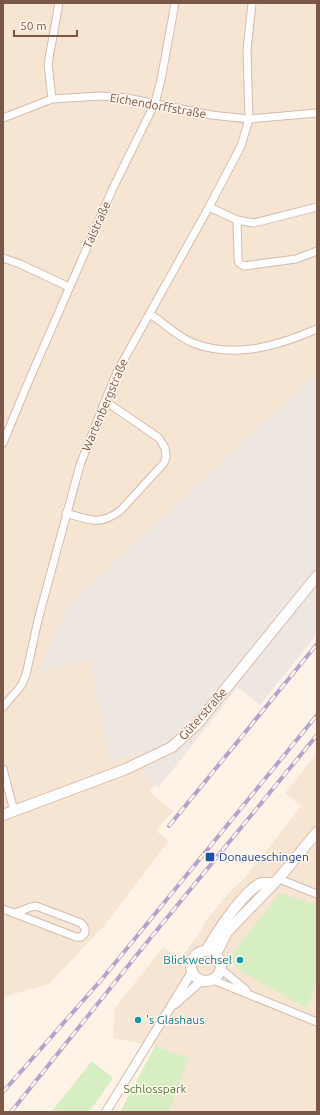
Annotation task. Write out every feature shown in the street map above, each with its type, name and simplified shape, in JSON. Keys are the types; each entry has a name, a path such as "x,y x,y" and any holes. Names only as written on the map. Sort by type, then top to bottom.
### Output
{"main road":[{"name":"Güterstraße","path":"3,815 126,769 172,747 197,724 317,576"},
{"path":"216,954 227,932 277,880 317,832"},
{"path":"206,951 225,921 250,891 260,884 277,880"},
{"path":"206,951 216,954 221,961 222,970 219,976 213,980 201,981 192,972 191,964 193,959 201,952 206,951"}],"street":[{"path":"52,99 48,64 59,3"},
{"name":"Talstraße","path":"3,443 113,188 155,103 161,80 175,3"},
{"name":"Wartenbergstraße","path":"3,707 21,686 26,675 38,620 80,465 117,372 209,207 241,146 249,119 247,50 252,3"},
{"name":"Eichendorffstraße","path":"3,118 52,99 100,96 127,98 211,115 249,119 317,113"},
{"path":"209,207 237,220 254,223 317,207"},
{"path":"237,220 238,258 239,263 244,266 296,260 317,251"},
{"path":"3,258 20,264 69,287"},
{"path":"150,314 192,343 223,351 248,350 271,346 317,329"},
{"path":"66,513 95,522 112,517 120,511 164,463 166,457 165,448 159,438 105,401"},
{"path":"3,769 14,812"},
{"path":"277,880 284,881 317,894"},
{"path":"3,909 76,937 83,936 86,930 81,923 36,906 15,913"},
{"path":"222,970 251,994"},
{"path":"106,1112 192,972"},
{"path":"213,980 251,994 317,1022"},
{"path":"168,1010 201,981"}],"shaded area":[{"path":"3,3 317,3 317,373 69,605 39,672 90,659 110,763 132,754 146,772 154,785 150,792 173,811 156,831 169,841 103,927 49,984 3,997"},
{"path":"317,373 317,634 260,705 238,687 159,787 154,785 132,754 110,763 90,659 38,672 69,605"},
{"path":"317,753 317,1112 169,1112 189,1058 155,1046 113,1038 115,1008 163,947 180,958 203,929 204,923 233,888 242,881 255,865 301,806 285,793"}],"green space":[{"path":"280,893 317,905 317,980 307,1008 242,972 236,966 234,961 233,953"},
{"name":"Schlosspark","path":"155,1046 189,1058 169,1112 120,1112"},
{"path":"92,1061 113,1078 89,1112 51,1112"}],"railway":[{"path":"169,826 317,644"},
{"path":"3,1092 102,979 317,715"},
{"path":"11,1112 148,941 317,735"}],"place":[{"name":"Donaueschingen","path":"210,857"},
{"name":"Blickwechsel","path":"240,960"},
{"name":"'s Glashaus","path":"138,1020"}]}
